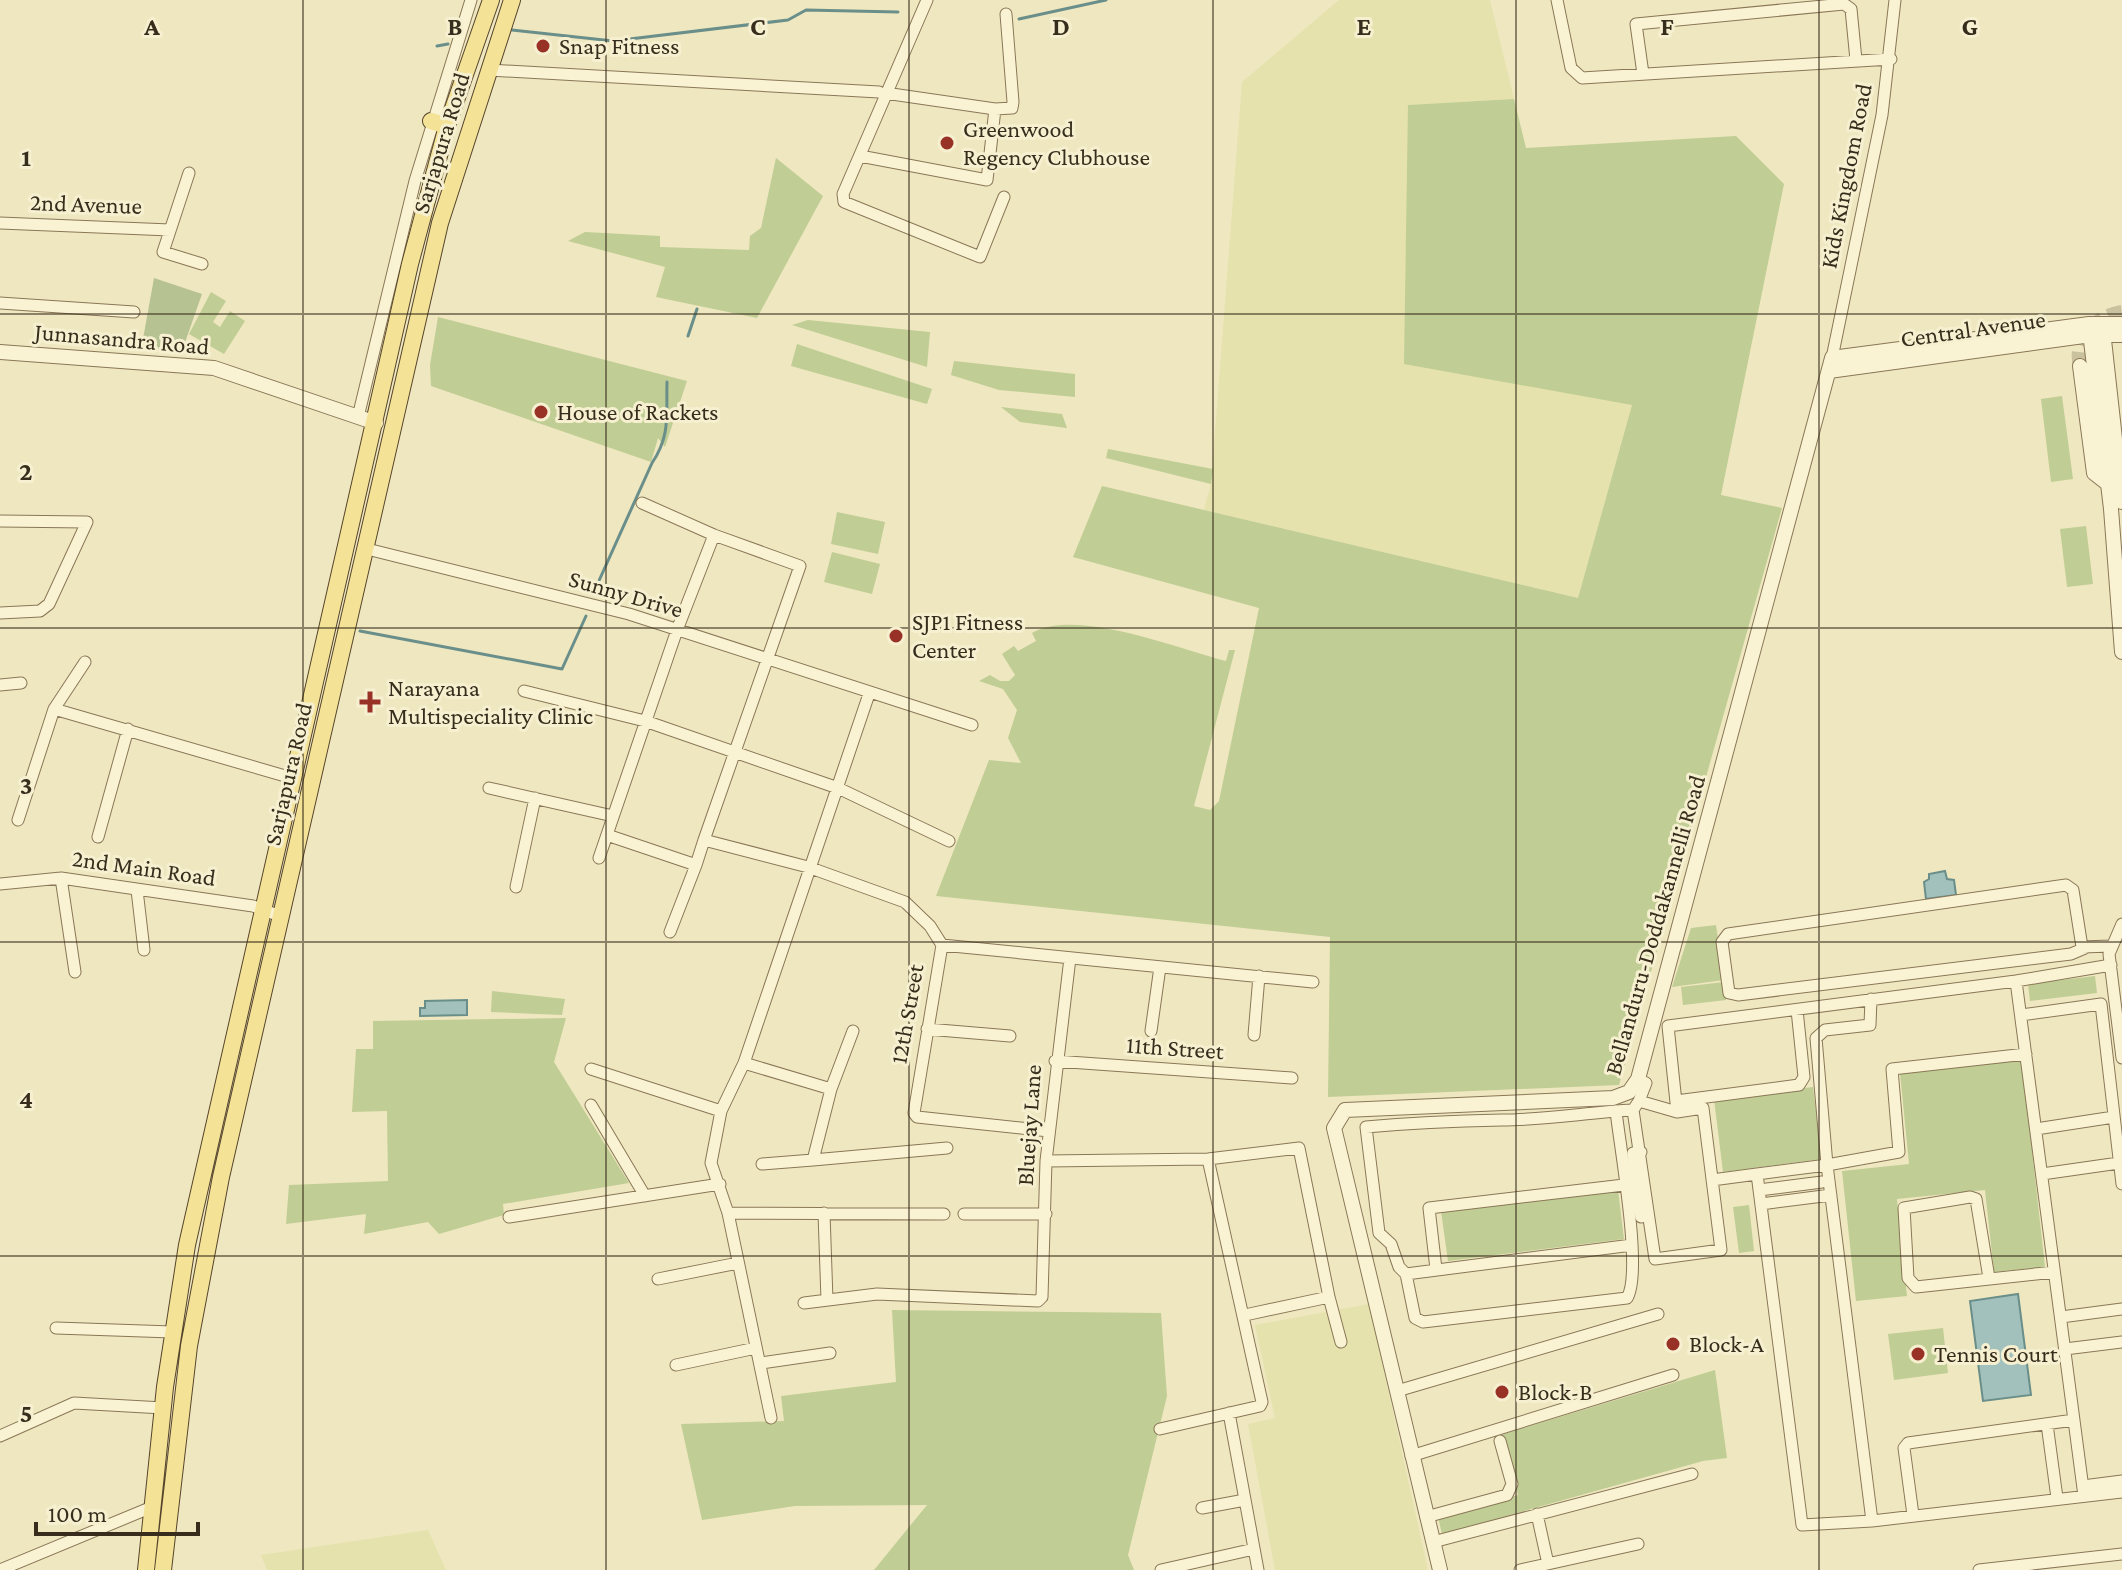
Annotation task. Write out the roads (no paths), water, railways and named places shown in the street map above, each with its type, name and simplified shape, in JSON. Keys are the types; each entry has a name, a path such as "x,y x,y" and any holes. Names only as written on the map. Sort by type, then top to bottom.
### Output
{"main road":[{"name":"Sarjapura Road","path":"146,1570 172,1332 187,1245 376,423 439,124 491,0"},
{"name":"Sarjapura Road","path":"163,1570 199,1288 280,916 452,178 512,0"},
{"path":"408,272 427,277"}],"street":[{"path":"358,417 471,0"},
{"path":"927,0 882,92 843,194 844,202 975,256 982,256 1004,197"},
{"path":"1557,0 1571,68 1582,78 1891,59"},
{"name":"Kids Kingdom Road","path":"1830,365 1891,59 1895,0"},
{"path":"1643,74 1636,24 1762,6 1848,6 1856,60"},
{"path":"489,70 882,92 995,109 1012,108 1006,14"},
{"path":"860,156 986,180 995,109"},
{"name":"2nd Avenue","path":"189,173 163,252 202,264"},
{"name":"2nd Avenue","path":"0,223 170,230"},
{"path":"0,303 134,312"},
{"name":"Central Avenue","path":"1830,365 2096,331 2122,324"},
{"path":"2096,331 2108,484"},
{"path":"2096,331 2118,501 2122,652"},
{"name":"Central Avenue","path":"2096,331 2122,335"},
{"name":"Junnasandra Road","path":"0,352 214,368 376,423"},
{"name":"Bellanduru-Doddakannelli Road","path":"1440,1570 1334,1128 1336,1120 1345,1110 1613,1098 1629,1092 1638,1079 1830,365"},
{"path":"2080,366 2094,473 2108,484 2118,501"},
{"path":"642,503 714,535 800,566 769,661 670,932"},
{"path":"0,521 87,522 49,604 40,611 0,613"},
{"path":"599,858 677,630 714,535"},
{"name":"Sunny Drive","path":"367,549 629,614 972,725"},
{"path":"18,820 54,709 85,662"},
{"path":"0,685 21,683"},
{"path":"524,691 645,721 838,788 949,841"},
{"path":"771,1418 728,1213 711,1163 721,1111 744,1063 869,694"},
{"path":"54,709 292,778"},
{"path":"98,837 128,729"},
{"path":"489,788 613,816"},
{"path":"516,887 535,798"},
{"path":"607,835 696,865"},
{"name":"12th Street","path":"704,840 808,867 905,902 930,926 942,945 913,1108 917,1117 1049,1131"},
{"path":"61,878 75,972"},
{"name":"2nd Main Road","path":"0,884 61,878 262,910 280,916"},
{"path":"2085,948 2081,944 2073,890 2066,885 1728,934 1722,942 1729,993 1738,995 2071,954 2085,948 2111,946"},
{"path":"137,890 144,950"},
{"path":"2122,924 2111,946 2122,1058"},
{"path":"942,945 1313,982"},
{"name":"Bluejay Lane","path":"827,1300 877,1294 1038,1301 1042,1297 1046,1161 1055,1061 1070,958"},
{"path":"1676,1106 1668,1026 2016,981 2111,965"},
{"path":"1151,1031 1160,967"},
{"path":"1254,1035 1259,976"},
{"path":"2016,981 2083,1491"},
{"path":"1871,999 1870,1025 1825,1030 1816,1038 1827,1165 1872,1521"},
{"path":"2021,1015 2101,1004 2122,1184"},
{"path":"1676,1106 1799,1085 1804,1077 1797,1010"},
{"path":"927,1029 1010,1036"},
{"path":"813,1160 831,1089 834,1088 853,1031"},
{"path":"1712,1180 1899,1152 1892,1069 2026,1054"},
{"name":"11th Street","path":"1055,1061 1292,1078"},
{"path":"744,1063 831,1089"},
{"path":"591,1069 721,1111"},
{"path":"1616,1111 1634,1279 1632,1290 1625,1300 1423,1322 1415,1318 1406,1274 1399,1267 1391,1244 1379,1233 1366,1127 1616,1111 1636,1106 1703,1108 1721,1250 1655,1259 1636,1106 1646,1083 1638,1079"},
{"path":"591,1105 645,1196"},
{"path":"2036,1129 2114,1117"},
{"path":"762,1164 947,1148"},
{"path":"1046,1161 1208,1159 1299,1148 1341,1342"},
{"path":"1641,1152 1633,1153 1641,1217"},
{"path":"1160,1429 1260,1406 1262,1402 1208,1159"},
{"path":"2042,1174 2119,1163"},
{"path":"1757,1174 1801,1523 1804,1527 2057,1498 2122,1481"},
{"path":"1759,1190 1822,1182"},
{"path":"509,1217 720,1184"},
{"path":"1436,1269 1429,1208 1624,1185"},
{"path":"1761,1204 1831,1195"},
{"path":"1989,1278 1976,1199 1970,1197 1904,1208 1901,1216 1911,1284 1916,1287 2054,1272"},
{"path":"728,1213 944,1214"},
{"path":"804,1303 827,1300 824,1213"},
{"path":"964,1214 1046,1214"},
{"path":"1406,1274 1632,1245"},
{"path":"658,1279 738,1263"},
{"path":"1245,1315 1329,1297"},
{"path":"2061,1317 2122,1309"},
{"path":"1397,1391 1658,1314"},
{"path":"56,1328 172,1332"},
{"path":"2065,1349 2122,1342"},
{"path":"676,1365 756,1348"},
{"path":"761,1363 830,1353"},
{"path":"1411,1456 1673,1375"},
{"path":"0,1436 74,1403 163,1408"},
{"path":"1229,1413 1258,1570"},
{"path":"1913,1515 1904,1448 1908,1443 2074,1420"},
{"path":"2047,1424 2057,1498"},
{"path":"1426,1517 1507,1495 1512,1484 1500,1441"},
{"path":"1433,1542 1692,1474"},
{"path":"2083,1491 2122,1492"},
{"path":"1202,1508 1245,1500"},
{"path":"0,1570 152,1507"},
{"path":"1537,1514 1548,1564"},
{"path":"1520,1570 1638,1544"},
{"path":"1161,1570 1254,1549"},
{"path":"1979,1570 2122,1554"}],"water":[{"path":"1945,871 1947,879 1954,880 1956,895 1926,899 1924,882 1929,879 1929,874"},
{"path":"467,1000 467,1015 420,1016 420,1008 425,1008 425,1001"},
{"path":"2018,1294 2031,1395 1983,1401 1970,1301"}],"waterway":[{"path":"1019,19 1106,0"},
{"path":"512,30 613,41 788,20 806,10 898,12"},
{"path":"437,46 448,44"},
{"path":"688,336 697,309"},
{"path":"593,594 662,443 666,424 667,382"},
{"path":"360,631 562,669 586,616"}],"tunnel":[{"path":"2080,366 2080,347 2088,330 2103,318 2122,312"}],"place":[{"name":"Snap Fitness","path":"543,46"},
{"name":"Greenwood Regency Clubhouse","path":"947,143"},
{"name":"House of Rackets","path":"541,412"},
{"name":"SJP1 Fitness Center","path":"896,636"},
{"name":"Narayana Multispeciality Clinic","path":"370,702"},
{"name":"Block-A","path":"1673,1344"},
{"name":"Tennis Court","path":"1918,1354"},
{"name":"Block-B","path":"1502,1392"}]}
